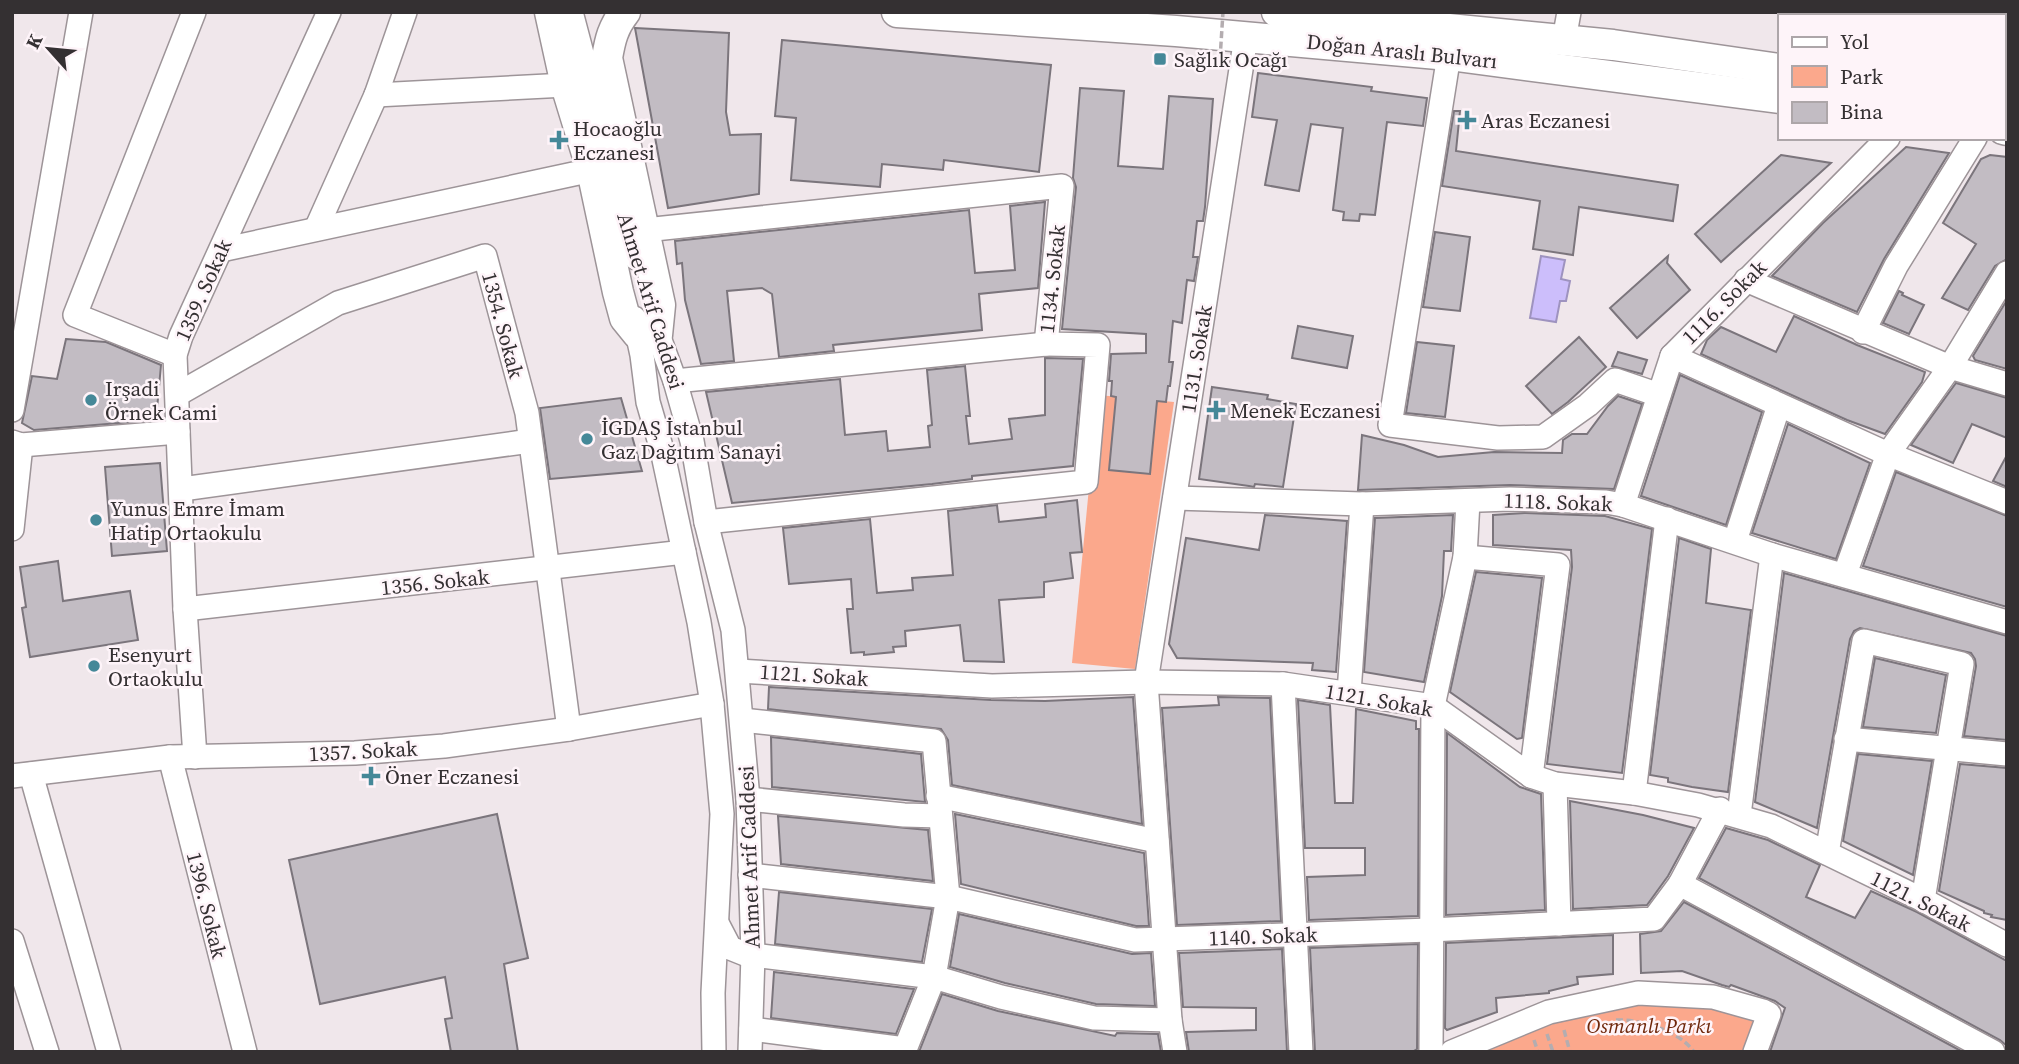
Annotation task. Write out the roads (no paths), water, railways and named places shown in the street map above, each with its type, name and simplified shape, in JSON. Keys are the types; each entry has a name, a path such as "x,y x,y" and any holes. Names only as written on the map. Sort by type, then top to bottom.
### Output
{"main road":[{"path":"550,12 566,85 592,170 621,305 625,318 648,334 660,305 607,58 610,37 625,12"},
{"name":"Doğan Araslı Bulvarı","path":"897,12 1246,37 1449,55 1778,98"},
{"name":"Doğan Araslı Bulvarı","path":"1278,12 1566,26 1778,69"}],"street":[{"path":"12,410 81,12"},
{"path":"175,355 75,316 194,12"},
{"name":"1359. Sokak","path":"195,757 185,609 175,355 181,336 329,12"},
{"path":"316,229 376,95 405,12"},
{"name":"Ahmet Arif Caddesi","path":"571,12 648,306 648,402 662,450 699,622 712,704 722,814 713,993 714,1052"},
{"name":"Ahmet Arif Caddesi","path":"561,13 648,334 676,381 692,441 706,522 733,630 748,799 753,954 750,1052"},
{"name":"1131. Sokak","path":"1175,1052 1170,1020 1146,682 1246,37"},
{"path":"1449,55 1390,425 1499,438 1543,437 1588,405 1615,380 1659,395"},
{"path":"376,95 566,85"},
{"name":"1116. Sokak","path":"1623,505 1672,356 1886,140"},
{"path":"1863,332 1896,266 1974,140"},
{"path":"221,250 592,170"},
{"name":"1134. Sokak","path":"645,230 1062,186 1046,344 1098,345 1086,482 706,522"},
{"name":"1354. Sokak","path":"177,394 338,303 485,257 527,413 569,729"},
{"path":"1844,574 1888,454 1950,367 2007,273"},
{"path":"1746,279 1863,332 1950,367 2007,384"},
{"path":"676,381 1046,344"},
{"path":"1672,356 1888,454 2007,502"},
{"path":"1735,541 1779,405"},
{"path":"662,450 662,436 675,429 685,430 692,441"},
{"path":"12,529 17,444 178,432"},
{"path":"182,489 530,441"},
{"name":"1118. Sokak","path":"1175,498 1363,504 1524,500 1606,502 1668,519 1772,555 2007,622"},
{"path":"1431,1052 1433,706 1465,557 1468,501"},
{"path":"1349,693 1363,504"},
{"path":"1634,793 1668,519"},
{"name":"1356. Sokak","path":"185,609 684,552"},
{"path":"1729,813 1772,555"},
{"path":"1465,557 1558,565 1531,776"},
{"path":"1827,853 1864,641 1962,664 1923,900"},
{"name":"1121. Sokak","path":"738,671 992,686 1146,682 1283,684 1433,706 1531,776 1555,783 1634,793 1729,813 1771,826 1923,900 2007,946"},
{"path":"1283,684 1301,1052"},
{"name":"1357. Sokak","path":"22,775 170,757 355,753 444,746 569,729 712,704"},
{"path":"742,720 933,741 948,897 934,977 905,1051 751,1029"},
{"path":"1846,739 2007,754"},
{"name":"1396. Sokak","path":"170,757 244,1052"},
{"path":"22,775 109,1052"},
{"path":"1555,783 1559,924"},
{"path":"748,799 904,815 939,806 1157,841"},
{"name":"1140. Sokak","path":"750,875 948,897 1135,940 1654,919 1729,813"},
{"path":"1680,884 1993,1052"},
{"path":"717,923 730,948 736,952 934,977 1002,997 1094,1018 1170,1020"},
{"path":"12,941 47,1052"},
{"path":"1452,1052 1549,1012 1638,993 1713,997 1769,1014 1755,1052"}],"place":[{"name":"Sağlık Ocağı","path":"1160,59"},
{"name":"Aras Eczanesi","path":"1467,120"},
{"name":"Hocaoğlu Eczanesi","path":"559,140"},
{"name":"Irşadi Örnek Cami","path":"91,400"},
{"name":"Menek Eczanesi","path":"1216,410"},
{"name":"İGDAŞ İstanbul Gaz Dağıtım Sanayi","path":"587,439"},
{"name":"Yunus Emre İmam Hatip Ortaokulu","path":"96,520"},
{"name":"Esenyurt Ortaokulu","path":"94,666"},
{"name":"Öner Eczanesi","path":"371,776"}],"park label":[{"name":"Osmanlı Parkı","path":"1649,1025"}]}
